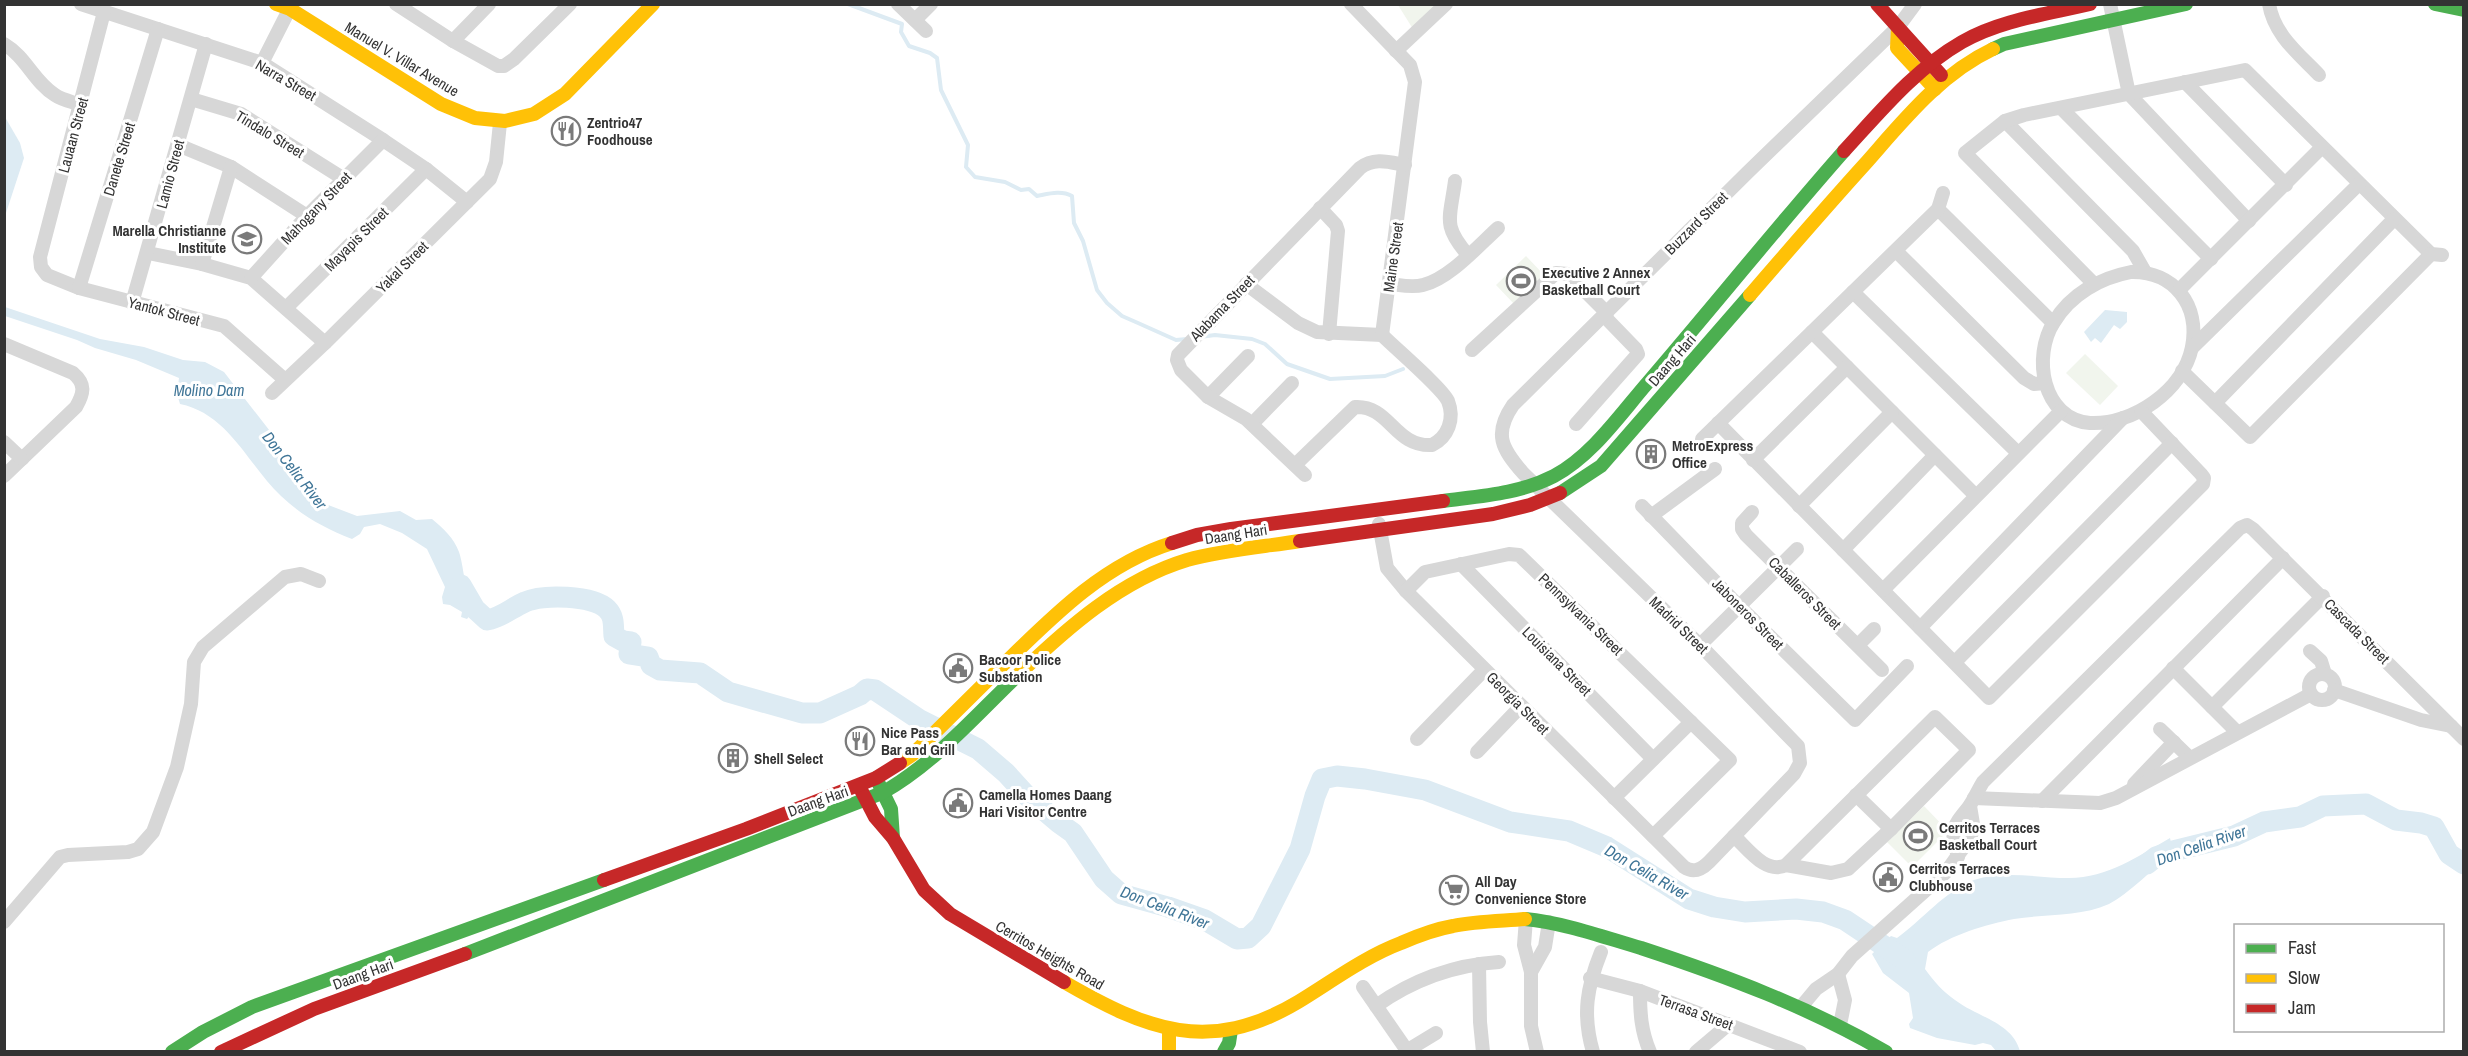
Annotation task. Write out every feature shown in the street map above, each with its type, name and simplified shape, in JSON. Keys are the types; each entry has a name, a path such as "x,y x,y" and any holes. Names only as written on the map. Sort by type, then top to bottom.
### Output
{"main road":[{"name":"Manuel V. Villar Avenue","path":"276,4 291,7 441,104 482,121 500,123 536,114 551,105 565,94 652,4"},
{"path":"1877,4 1945,79"},
{"name":"Daang Hari","path":"172,1052 203,1032 252,1008 746,829 876,778 898,765 925,742 1078,595 1103,576 1149,550 1197,535 1231,529 1505,493 1535,485 1567,469 1588,451 1707,314 1778,227 1882,110 1930,63 1963,41 1983,32 2013,22 2091,4"},
{"name":"Daang Hari","path":"221,1052 314,1009 884,793 905,781 937,754 1080,618 1104,600 1151,574 1186,561 1235,550 1513,511 1551,499 1586,479 1601,466 1845,185 1945,79 1974,58 2004,44 2186,4"},
{"path":"2440,6 2463,10"},
{"path":"2440,6 2463,16"},
{"path":"1898,27 1897,48 1935,89"},
{"path":"1707,314 1723,327"},
{"name":"Cerritos Heights Road","path":"876,778 891,809 893,838"},
{"name":"Cerritos Heights Road","path":"859,786 875,817 893,838 924,890 936,903 965,925 1095,1000 1127,1016 1170,1030 1188,1033 1231,1030 1248,1026 1287,1008 1375,955 1400,943 1452,926 1526,919 1549,922 1680,960 1801,1007 1840,1025 1886,1052"},
{"path":"746,829 750,844"},
{"path":"603,880 608,899"},
{"path":"1169,1052 1170,1030"},
{"path":"1224,1052 1229,1043 1231,1030"}],"street":[{"name":"Narra Street","path":"81,4 262,63 426,169 467,202"},
{"path":"396,4 413,9 453,41 494,65 504,66 570,4"},
{"path":"453,41 489,4"},
{"path":"898,4 927,31"},
{"path":"915,20 932,4"},
{"name":"Maine Street","path":"1351,4 1410,65 1415,82 1382,335"},
{"path":"1396,51 1446,4"},
{"name":"Buzzard Street","path":"1535,485 1505,451 1502,442 1504,421 1513,405 1898,27 1915,4"},
{"path":"2110,4 2129,94 2249,221"},
{"path":"2269,4 2276,26 2283,38 2319,75"},
{"path":"262,63 291,7"},
{"name":"Lauaan Street","path":"40,257 104,12"},
{"name":"Danete Street","path":"80,288 158,29"},
{"path":"4,44 20,54 45,87 56,96 81,105"},
{"name":"Lamio Street","path":"132,303 206,44"},
{"path":"2094,284 1965,153 2005,121 2025,115 2245,70 2394,219 2436,254 2250,437 2182,371"},
{"path":"2185,82 2286,185"},
{"name":"Tindalo Street","path":"190,99 241,114 344,179"},
{"path":"2061,108 2211,259"},
{"path":"2005,121 2133,251 2145,272"},
{"name":"Yakal Street","path":"272,393 284,379 325,344 490,179 496,162 500,123"},
{"name":"Mahogany Street","path":"251,278 307,216 383,140"},
{"path":"178,145 231,167 307,216"},
{"path":"2180,289 2321,148"},
{"name":"Alabama Street","path":"1382,335 1448,401 1450,424 1441,441 1422,446 1412,442 1373,409 1355,406 1300,470 1252,424 1208,397 1178,366 1177,360 1181,351 1208,322 1365,164 1379,161 1405,165"},
{"path":"202,264 231,167"},
{"name":"Mayapis Street","path":"286,308 426,169"},
{"path":"1455,181 1449,226 1451,234 1468,255"},
{"path":"2192,348 2192,322 2180,289 2166,279 2145,272 2116,275 2094,284 2073,299 2053,322 2046,341 2043,371 2045,383 2050,397 2061,411 2074,419 2087,423 2103,423 2141,411 2165,392 2182,371 2192,348 2359,184"},
{"path":"1702,439 1938,209 1943,193"},
{"path":"1320,208 1338,231 1329,334"},
{"path":"1938,209 2053,322"},
{"path":"2215,403 2394,219"},
{"path":"1390,284 1412,286 1432,282 1468,255 1498,228"},
{"path":"1896,251 2024,378 2034,384 2045,383"},
{"path":"148,253 202,264 251,278 325,344"},
{"name":"Yantok Street","path":"40,257 41,267 47,275 80,288 224,326 284,379"},
{"path":"1472,350 1556,273 1568,274 1638,354 1576,424"},
{"path":"1246,284 1307,329 1329,334 1382,335"},
{"path":"1853,292 2018,453"},
{"path":"1812,332 1975,495"},
{"path":"4,344 73,373 80,379 84,388 82,397 76,406 4,476"},
{"path":"1208,397 1248,356"},
{"path":"1753,460 1847,367"},
{"path":"1252,424 1292,383"},
{"path":"1882,590 2061,411"},
{"path":"1718,423 1989,698 2203,484 2204,478 2141,411"},
{"path":"1800,506 1892,412"},
{"path":"1920,628 2123,418"},
{"path":"4,442 22,459"},
{"path":"1955,662 2172,443"},
{"path":"1843,550 1935,455"},
{"name":"Jaboneros Street","path":"1715,469 1647,511 1739,606 1855,720 1907,666"},
{"name":"Madrid Street","path":"1535,485 1700,645 1798,746 1800,763 1794,774 1734,836"},
{"name":"Georgia Street","path":"1377,510 1387,568 1406,591 1684,867 1696,871 1703,867 1734,836"},
{"name":"Caballeros Street","path":"1752,512 1742,523 1742,529 1882,669"},
{"name":"Cascada Street","path":"1972,802 1983,782 2240,528 2247,525 2323,596 2463,739"},
{"path":"1700,645 1797,549"},
{"name":"Pennsylvania Street","path":"1406,591 1425,572 1519,555 1730,760 1653,836"},
{"path":"2042,801 2283,558"},
{"name":"Louisiana Street","path":"1461,564 1653,759"},
{"path":"4,922 60,857 128,852 138,849 146,842 153,832 177,767 191,704 194,662 203,647 285,577 301,574 318,581"},
{"path":"2212,707 2323,596"},
{"path":"1858,645 1874,629"},
{"path":"2310,651 2321,661 2325,674 2332,678 2334,690 2330,697 2322,699 2311,693 2309,685 2313,678 2325,674"},
{"path":"2173,668 2237,732"},
{"path":"1417,739 1484,670"},
{"path":"2334,690 2421,720 2451,726"},
{"path":"1801,1007 1816,989 1838,974 1852,956 1946,872 1958,857 1953,835 1958,819 1972,802 2100,803 2125,793 2311,693"},
{"path":"1477,752 1521,706"},
{"path":"1734,836 1768,866 1779,868 1786,865 1935,717 1969,750 1855,863 1840,872 1819,872 1786,865"},
{"path":"1614,798 1691,722"},
{"path":"2160,729 2190,758"},
{"path":"2125,793 2174,742"},
{"path":"1856,795 1891,829"},
{"path":"1526,919 1524,945 1531,972 1531,1026 1537,1052"},
{"path":"1531,972 1545,946 1549,922"},
{"path":"1593,1052 1587,1026 1587,1001 1590,978 1601,952"},
{"path":"1376,1006 1398,990 1426,977 1457,967 1499,962"},
{"path":"1479,964 1483,1052"},
{"path":"1838,974 1845,1000 1840,1025"},
{"name":"Terrasa Street","path":"1590,978 1640,991 1800,1052"},
{"path":"1363,987 1408,1051 1436,1033"},
{"path":"1640,991 1643,1035 1650,1052"},
{"path":"1704,1049 1729,1024"}],"shaded area":[{"path":"1398,5 1439,5 1413,29"},
{"name":"Executive 2 Annex Basketball Court","path":"1526,256 1546,277 1515,305 1496,285"},
{"path":"2085,354 2118,386 2100,405 2066,373"},
{"name":"Cerritos Terraces Basketball Court","path":"1924,806 1948,831 1912,867 1887,842"}],"water":[{"path":"5,117 20,143 24,158 5,216"},
{"name":"Molino Dam","path":"5,307 100,339 144,347 183,360 205,362 224,372 273,435 295,472 323,503 357,516 400,511 416,520 432,519 440,526 457,547 466,584 475,601 475,609 467,619 461,617 462,612 443,604 442,597 445,587 427,549 402,533 380,524 364,527 360,534 352,539 297,510 269,484 225,429 212,418 180,404 177,394 179,378 136,360 5,316"},
{"path":"2105,310 2127,312 2127,322 2120,329 2114,325 2101,343 2095,338 2091,342 2084,332"},
{"path":"2170,838 2173,851 2133,887 2109,904 2086,911 2014,919 1992,924 1958,935 1928,952 1925,969 1938,986 1950,997 2010,1033 2020,1051 1996,1051 1991,1045 1983,1043 1975,1045 1937,1038 1910,1028 1909,1024 1913,1018 1909,993 1883,973 1872,954 1891,936 1897,938 1906,931 1943,898 1974,880 1998,875 2069,878 2097,874 2122,865"}],"waterway":[{"path":"848,4 902,24 901,32 909,46 930,53 937,58 941,90 968,145 966,167 975,177 1005,182 1021,190 1029,189 1037,196 1059,193 1072,196 1074,223 1083,241 1097,290 1107,303 1122,316 1176,340 1187,339"},
{"path":"1200,337 1215,335 1252,339 1265,344 1287,364 1330,379 1385,376 1403,369"},
{"name":"Don Celia River","path":"461,585 475,609 487,620 533,599 567,597 600,604 611,615 614,636 631,642 629,654 648,657 651,665 660,670 700,673 728,692 802,713 820,713 860,695 867,689 875,690 920,720 978,749 1006,773 1026,795 1073,833 1104,879 1121,894 1205,920 1237,939 1248,938 1261,926 1300,849 1322,779 1337,776 1425,790 1510,822 1569,831 1607,847 1689,899 1714,907 1745,912 1796,909 1823,912 1845,920 1905,960"},
{"name":"Don Celia River","path":"2147,864 2156,857 2234,836 2264,822 2300,817 2323,806 2366,804 2396,820 2434,827 2449,854 2464,864"}],"traffic: fast":[{"path":"1993,49 2004,44 2186,4"},
{"path":"2435,4 2464,10"},
{"path":"1443,501 1527,487 1554,476 1581,457 1617,419 1844,151"},
{"path":"1560,493 1601,466 1750,295"},
{"path":"465,954 882,793 920,768 1018,675"},
{"path":"876,778 891,809 893,838"},
{"path":"172,1052 203,1032 252,1007 604,880"},
{"path":"1525,919 1584,931 1704,970 1797,1007 1886,1052"},
{"path":"1224,1052 1229,1043 1231,1030"}],"traffic: slow":[{"path":"276,4 290,9 441,104 475,118 505,121 534,114 565,94 653,4"},
{"path":"1898,27 1897,48 1935,89"},
{"path":"1750,295 1923,100 1956,71 1993,49"},
{"path":"1018,675 1096,607 1117,593 1163,569 1187,560 1215,554 1300,541"},
{"path":"900,763 912,755 1061,610 1124,564 1172,543"},
{"path":"1064,982 1123,1013 1151,1023 1179,1030 1207,1032 1236,1028 1266,1018 1298,1002 1374,955 1420,935 1462,924 1525,919"},
{"path":"1169,1030 1169,1052"}],"traffic: jam":[{"path":"1877,4 1941,75"},
{"path":"1844,151 1914,78 1962,42 2008,23 2090,4"},
{"path":"1300,541 1493,514 1530,505 1560,493"},
{"path":"1172,543 1197,535 1231,529 1443,501"},
{"path":"604,880 746,829 876,778 900,763"},
{"path":"860,788 875,817 893,838 924,890 950,914 1064,982"},
{"path":"221,1052 314,1009 465,954"}],"place":[{"name":"Zentrio47 Foodhouse","path":"566,131"},
{"name":"Marella Christianne Institute","path":"247,239"},
{"name":"Executive 2 Annex Basketball Court","path":"1521,281"},
{"name":"MetroExpress Office","path":"1651,454"},
{"name":"Bacoor Police Substation","path":"958,668"},
{"name":"Nice Pass Bar and Grill","path":"860,741"},
{"name":"Shell Select","path":"733,758"},
{"name":"Camella Homes Daang Hari Visitor Centre","path":"958,803"},
{"name":"Cerritos Terraces Basketball Court","path":"1918,836"},
{"name":"Cerritos Terraces Clubhouse","path":"1888,877"},
{"name":"All Day Convenience Store","path":"1454,890"}]}
